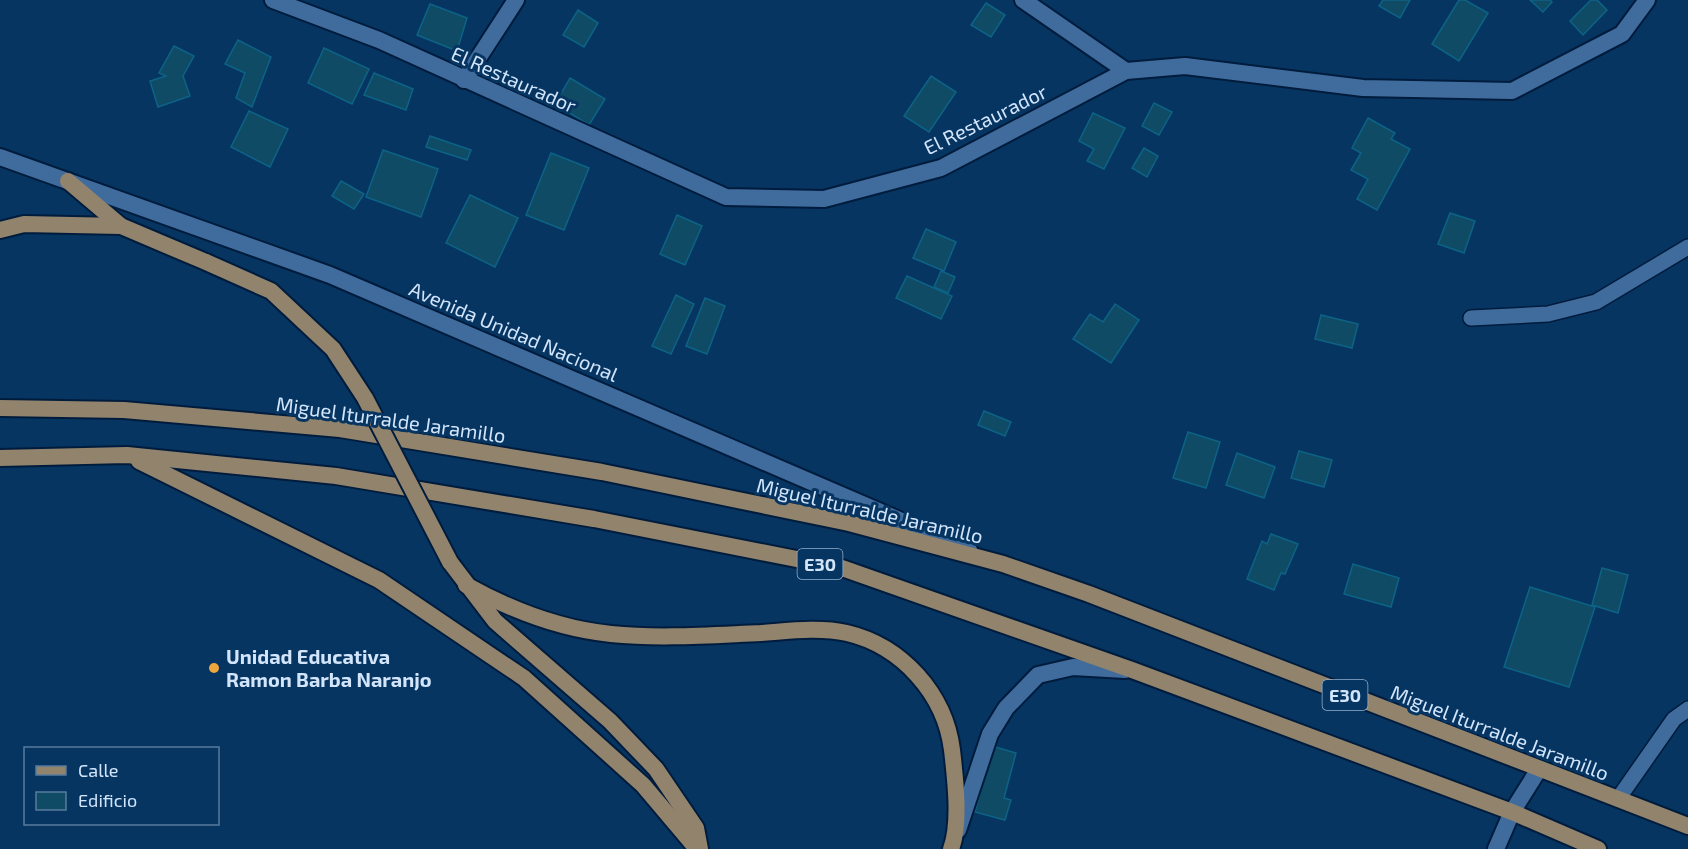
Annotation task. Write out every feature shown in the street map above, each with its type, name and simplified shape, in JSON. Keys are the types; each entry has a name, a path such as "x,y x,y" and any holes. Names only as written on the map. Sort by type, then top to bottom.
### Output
{"main road":[{"path":"68,181 121,226 271,291 333,349 365,398 450,562 466,585 495,621 610,721 656,770 696,828 699,849"},
{"path":"0,230 24,224 121,226"},
{"name":"Miguel Iturralde Jaramillo","path":"0,408 124,410 340,429 602,472 849,523 1002,564 1089,594 1688,826"},
{"path":"127,455 379,580 524,678 643,785 699,849"},
{"name":"E30","path":"0,458 127,455 336,476 594,519 842,568 1132,670 1512,812 1598,849"},
{"path":"466,585 501,605 532,616 611,634 719,635 819,630 847,633 876,643 908,663 941,708 950,736 955,771 956,801 952,848"}],"street":[{"name":"El Restaurador","path":"273,0 379,40 726,197 824,199 941,168 1126,71 1185,66 1364,88 1512,91 1622,34 1647,0"},
{"path":"464,80 516,0"},
{"path":"1023,0 1126,71"},
{"name":"Avenida Unidad Nacional","path":"0,157 330,275 1002,564"},
{"path":"952,848 990,734 1006,708 1038,675 1073,667 1132,670"},
{"path":"1496,849 1512,812 1539,769"}],"lane":[{"path":"1471,318 1548,314 1596,302 1688,247"},
{"path":"1618,800 1674,719 1688,709"}],"building":[{"path":"1383,0 1410,0 1400,18 1379,6"},
{"path":"1459,0 1465,0 1488,13 1459,61 1432,44"},
{"path":"1530,0 1550,0 1552,2 1543,12"},
{"path":"1591,0 1597,0 1607,10 1583,35 1570,21"},
{"path":"986,3 1005,15 991,37 971,25"},
{"path":"430,4 467,18 457,51 417,35"},
{"path":"578,10 598,23 584,47 563,35"},
{"path":"238,40 271,57 252,107 236,98 245,73 225,64"},
{"path":"174,46 194,56 183,76 190,96 158,107 150,81 166,76 159,73"},
{"path":"324,48 369,69 352,104 308,83"},
{"path":"374,73 413,89 406,110 364,95"},
{"path":"931,76 956,92 929,132 904,116"},
{"path":"570,78 605,99 589,125 555,104"},
{"path":"1154,103 1172,112 1159,135 1142,126"},
{"path":"249,111 288,129 270,167 231,147"},
{"path":"1093,113 1125,128 1104,169 1087,161 1094,149 1079,141"},
{"path":"1368,118 1395,133 1391,139 1410,149 1377,210 1357,199 1368,179 1351,170 1361,153 1352,148"},
{"path":"430,136 471,150 467,160 426,147"},
{"path":"1144,148 1158,156 1147,177 1132,168"},
{"path":"383,150 438,169 421,217 366,197"},
{"path":"551,153 589,168 564,230 526,215"},
{"path":"341,181 364,194 354,209 332,196"},
{"path":"470,195 518,218 495,267 446,243"},
{"path":"1450,213 1475,221 1464,253 1438,244"},
{"path":"677,215 702,226 685,265 660,254"},
{"path":"926,229 956,242 944,271 913,258"},
{"path":"941,271 955,277 948,293 934,287"},
{"path":"907,276 952,296 941,319 896,298"},
{"path":"676,295 694,304 671,354 652,346"},
{"path":"705,298 725,306 707,354 686,346"},
{"path":"1115,304 1139,320 1111,363 1073,339 1090,314 1103,322"},
{"path":"1321,315 1358,324 1352,348 1315,339"},
{"path":"984,411 1011,422 1005,436 978,425"},
{"path":"1188,432 1220,442 1206,488 1173,478"},
{"path":"1299,451 1332,460 1324,487 1291,478"},
{"path":"1237,453 1275,467 1264,498 1226,485"},
{"path":"1271,534 1298,544 1285,574 1281,573 1274,590 1247,579 1262,541 1267,544"},
{"path":"1353,564 1399,578 1391,607 1344,594"},
{"path":"1602,568 1628,575 1618,613 1592,605"},
{"path":"1530,587 1595,607 1569,687 1504,667"},
{"path":"992,746 1016,753 1004,798 1011,800 1005,820 975,812"}],"place":[{"name":"Unidad Educativa Ramon Barba Naranjo","path":"214,668"}]}
